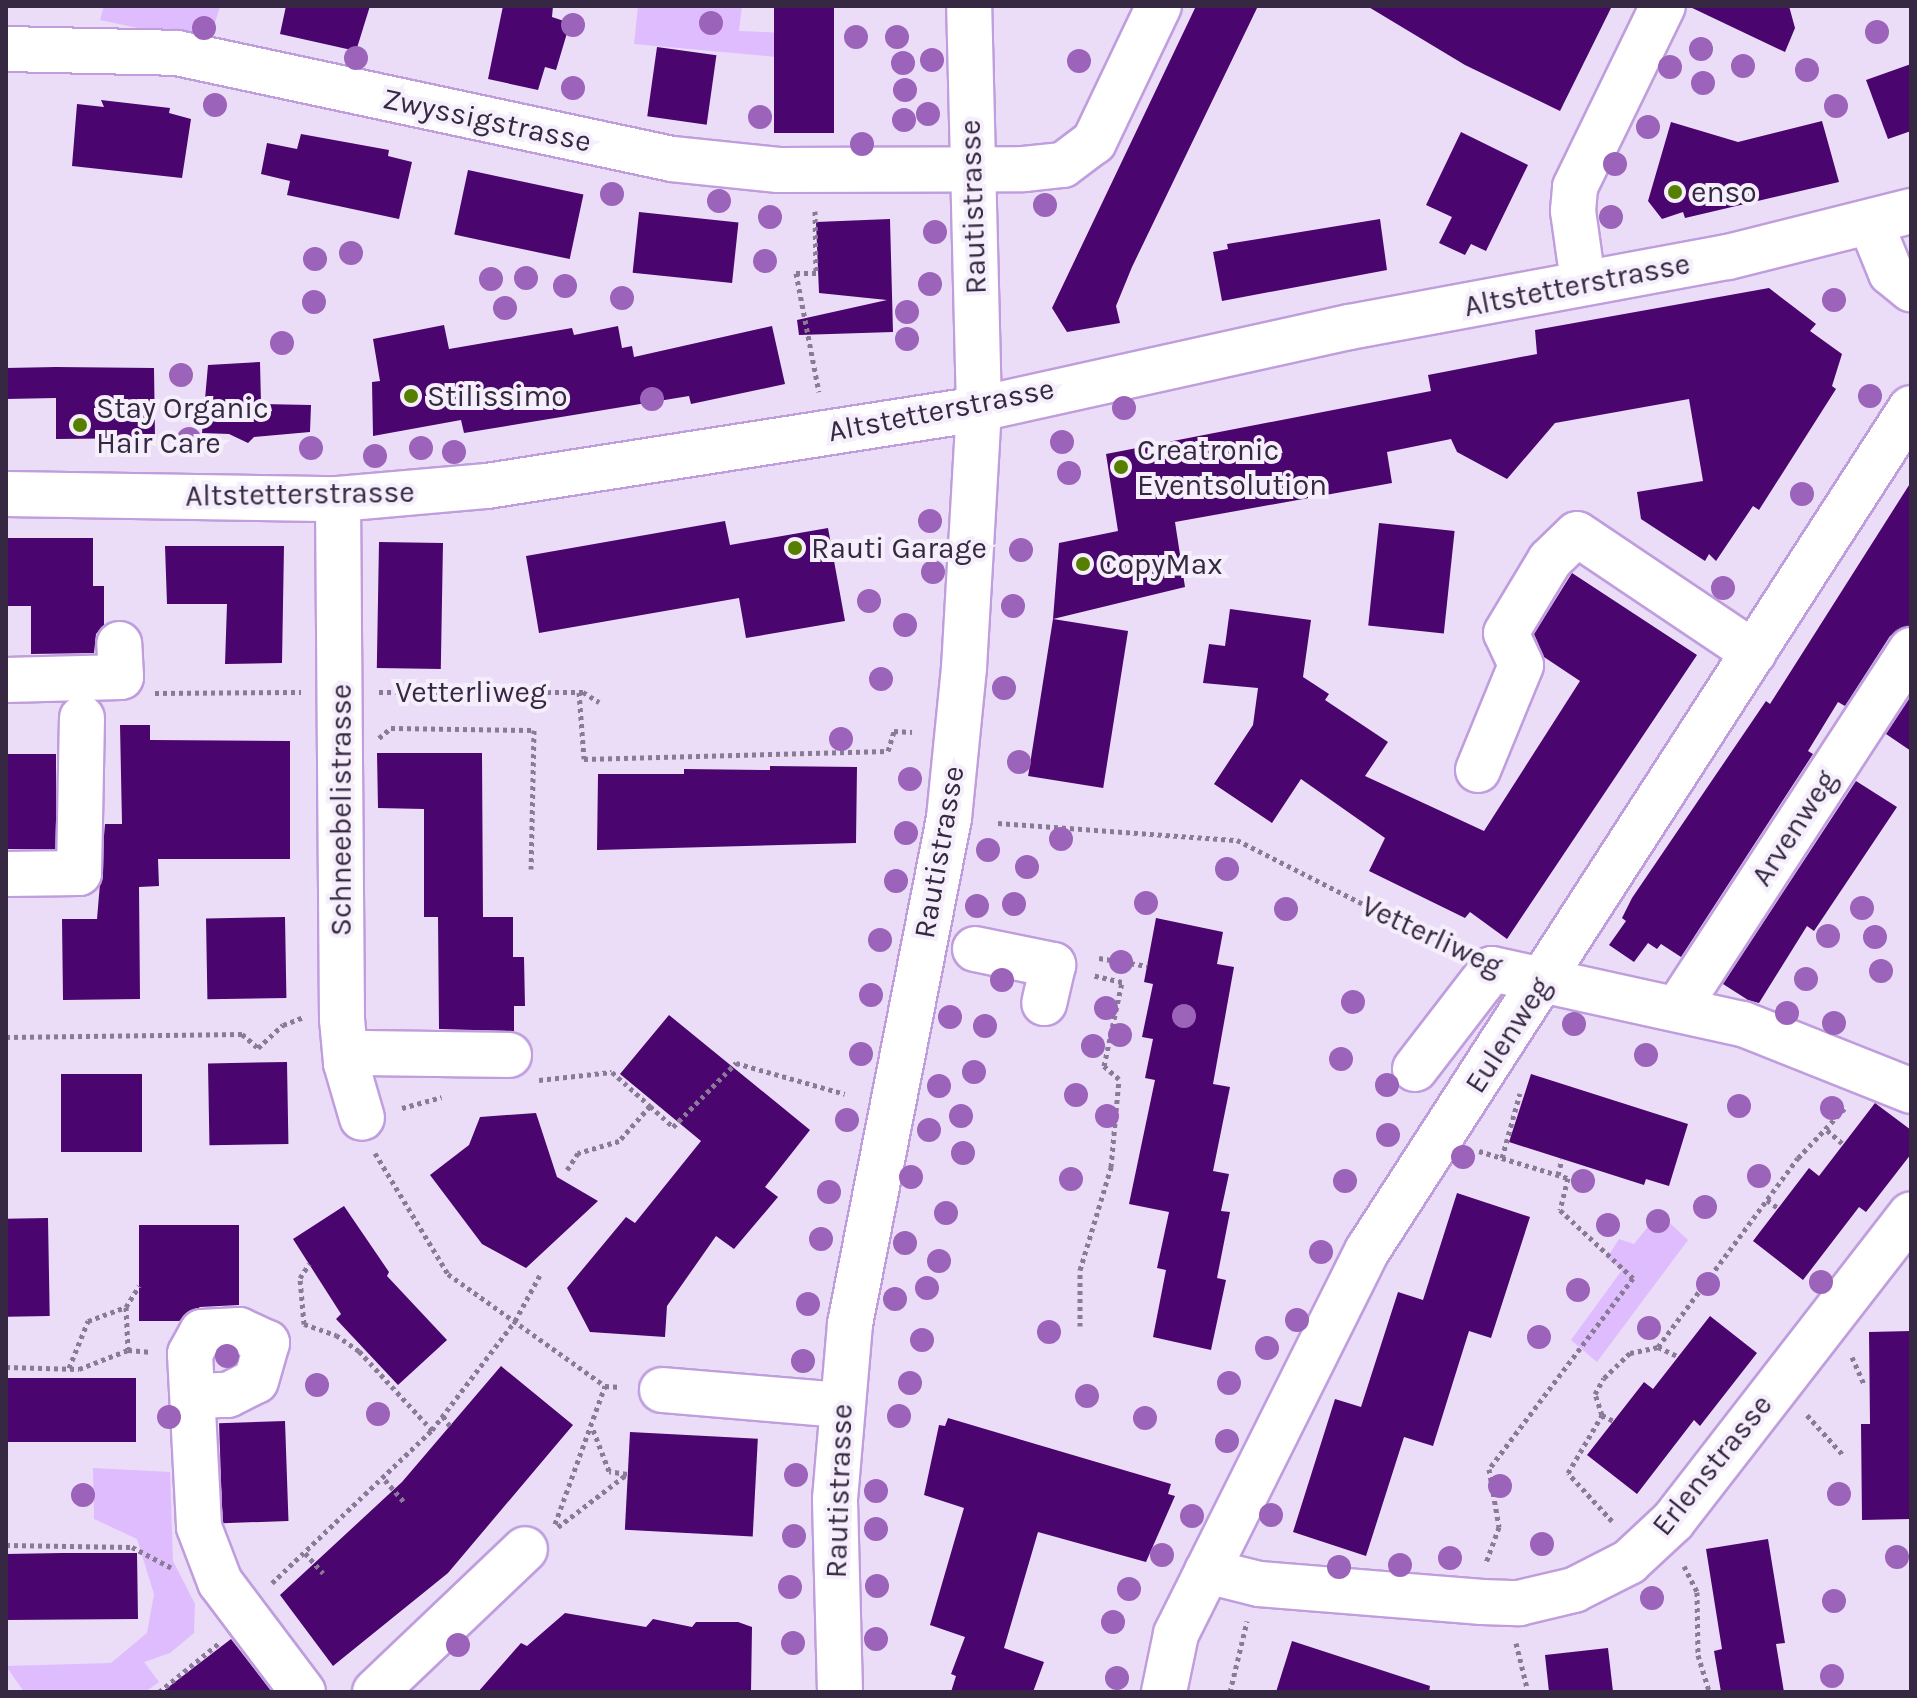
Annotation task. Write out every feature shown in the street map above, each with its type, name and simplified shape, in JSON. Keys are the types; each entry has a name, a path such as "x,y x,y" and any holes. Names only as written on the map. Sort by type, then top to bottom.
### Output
{"street":[{"name":"Rautistrasse","path":"840,1692 835,1541 842,1405 863,1243 949,818 964,668 979,409 970,170 969,6"},
{"name":"Zwyssigstrasse","path":"6,49 177,53 672,159 778,170 970,170 1063,165 1079,156 1094,142 1159,6"},
{"path":"1583,282 1573,211 1575,187 1663,6"},
{"path":"1891,218 1878,253 1891,273 1911,289"},
{"name":"Altstetterstrasse","path":"6,494 338,499 487,486 979,409 1083,382 1583,282 1728,257 1891,218"},
{"name":"Eulenweg","path":"1164,1692 1176,1634 1367,1251 1911,408"},
{"name":"Schneebelistrasse","path":"338,499 346,1063 367,1133"},
{"path":"1478,770 1521,665 1506,633 1550,560 1577,534 1754,653"},
{"path":"6,680 121,677 119,644"},
{"name":"Arvenweg","path":"1679,1006 1911,650"},
{"path":"6,874 79,873 82,718"},
{"path":"975,949 1051,975"},
{"path":"1415,1069 1492,969"},
{"name":"Vetterliweg","path":"1492,969 1679,1006 1743,1024 1892,1083"},
{"path":"346,1063 366,1053 517,1069"},
{"name":"Erlenstrasse","path":"1207,1571 1259,1584 1519,1603 1574,1590 1649,1542 1911,1214"},
{"path":"662,1390 842,1405"},
{"path":"193,1396 199,1527 220,1582 303,1692"},
{"path":"375,1692 525,1549"}],"path":[{"path":"816,205 816,273 796,273 819,392"},
{"name":"Vetterliweg","path":"372,692 581,692"},
{"path":"581,692 599,702"},
{"path":"581,692 584,759 888,751 894,731 912,732"},
{"path":"370,739 382,738 391,728 534,730 531,869"},
{"name":"Vetterliweg","path":"998,823 1237,840 1492,969"},
{"path":"1099,958 1147,966"},
{"path":"1051,975 1122,982 1104,1066 1119,1079 1111,1167 1080,1270 1080,1326"},
{"path":"6,1037 242,1034 258,1048 283,1025"},
{"path":"517,1069 612,1072 673,1127 736,1063 845,1094"},
{"path":"1658,1347 1767,1200 1827,1130 1892,1083"},
{"path":"455,1094 367,1133 448,1274 605,1386 662,1390"},
{"path":"567,1170 578,1153 619,1141 650,1106"},
{"path":"1827,1130 1843,1144"},
{"path":"1483,1569 1499,1527 1489,1469 1633,1278 1560,1210 1568,1178 1489,1154"},
{"path":"1558,1175 1562,1159"},
{"path":"1767,1200 1778,1208"},
{"path":"304,1324 300,1278 309,1264"},
{"path":"159,1692 246,1616 305,1553 385,1480 432,1430 515,1321 540,1275"},
{"path":"128,1350 126,1307 139,1286"},
{"path":"69,1368 88,1321 126,1307"},
{"path":"295,1330 304,1324"},
{"path":"304,1324 336,1335 361,1349 432,1430"},
{"path":"1614,1421 1602,1415 1595,1394 1604,1378 1630,1353 1658,1347 1679,1357"},
{"path":"6,1367 79,1369 128,1350 148,1351 152,1359"},
{"path":"78,1378 79,1369"},
{"path":"1782,1377 1818,1433 1844,1456"},
{"path":"592,1426 609,1471 627,1474 553,1530 605,1386"},
{"path":"1602,1415 1568,1473 1649,1542 1678,1555 1697,1592 1698,1655 1709,1692"},
{"path":"443,1416 450,1426"},
{"path":"385,1480 403,1501"},
{"path":"6,1545 132,1547"},
{"path":"305,1553 323,1573"},
{"path":"1230,1692 1251,1605"}],"shaded area":[{"path":"104,6 220,6 209,43 100,20"},
{"path":"638,6 742,6 739,31 788,33 777,57 634,44"},
{"path":"1659,1213 1688,1240 1597,1362 1571,1340 1622,1270 1607,1258 1619,1239 1634,1244"},
{"path":"93,1468 170,1472 173,1561 195,1604 194,1633 170,1653 144,1662 159,1682 145,1692 24,1692 6,1666 111,1663 147,1633 154,1594 137,1539 94,1519"}],"building":[{"path":"286,6 370,6 356,51 280,34"},
{"path":"503,6 553,6 552,17 570,23 556,70 545,67 538,90 488,79"},
{"path":"774,6 834,6 834,133 774,133"},
{"path":"1196,6 1258,6 1132,267 1116,306 1120,323 1067,332 1052,308"},
{"path":"1367,6 1612,6 1560,111 1465,65"},
{"path":"1688,6 1789,6 1795,28 1785,52"},
{"path":"657,47 716,55 707,125 647,116"},
{"path":"1911,64 1911,131 1888,139 1866,80"},
{"path":"101,100 170,108 169,113 191,119 182,178 72,166 77,104 104,107"},
{"path":"1822,121 1839,182 1685,218 1683,212 1662,219 1648,201 1671,122 1738,142"},
{"path":"1461,132 1528,165 1486,251 1471,244 1465,255 1439,243 1452,217 1426,205"},
{"path":"301,134 389,150 388,156 412,162 399,219 287,195 290,181 261,174 267,143 297,149"},
{"path":"468,170 583,195 570,259 454,235"},
{"path":"639,212 738,222 732,283 633,273"},
{"path":"890,219 893,332 799,335 797,320 887,300 819,293 816,222"},
{"path":"1380,219 1387,270 1222,301 1213,252 1228,249 1227,244"},
{"path":"1769,288 1816,324 1810,331 1842,354 1832,386 1836,389 1759,510 1753,506 1716,561 1709,554 1705,561 1641,519 1637,492 1703,481 1689,399 1555,423 1507,479 1457,452 1451,439 1387,452 1392,483 1175,522 1185,587 1053,619 1059,543 1118,531 1106,454 1431,391 1428,375 1537,354 1535,330"},
{"path":"444,325 449,349 572,328 574,335 618,326 622,348 632,346 634,357 772,326 785,384 691,404 689,396 464,433 461,420 373,436 372,382 380,381 373,339"},
{"path":"260,362 261,404 311,405 310,432 254,437 248,443 229,434 202,433 208,365"},
{"path":"6,368 154,368 155,438 56,439 56,398 6,399"},
{"path":"1911,482 1911,625 1890,636 1845,706 1838,702 1808,751 1813,754 1681,957 1661,944 1657,949 1648,943 1634,962 1609,945 1626,921 1622,918 1632,898 1766,701 1770,704"},
{"path":"725,521 730,545 828,528 845,621 746,638 739,598 539,633 526,556"},
{"path":"1379,523 1455,531 1444,633 1368,625"},
{"path":"6,538 93,538 93,586 104,586 104,625 96,634 94,653 31,654 31,606 6,606"},
{"path":"379,542 443,543 441,669 377,668"},
{"path":"165,546 284,546 282,663 225,664 227,604 167,604"},
{"path":"1572,573 1697,655 1507,939 1470,912 1465,918 1369,871 1385,838 1301,779 1272,823 1214,784 1253,725 1258,688 1203,683 1209,644 1225,646 1230,609 1311,620 1303,677 1329,694 1325,700 1388,742 1365,776 1484,831 1580,681 1544,657 1534,634"},
{"path":"1053,619 1128,631 1103,788 1028,776"},
{"path":"1911,696 1911,751 1886,734"},
{"path":"120,725 150,725 150,740 290,741 290,859 158,859 159,886 139,887 140,999 63,1000 62,919 97,919 105,824 122,824"},
{"path":"377,753 482,753 483,917 513,917 513,957 524,957 525,1006 514,1006 514,1031 439,1029 438,917 424,917 424,809 378,808"},
{"path":"6,754 56,754 56,849 6,849"},
{"path":"770,766 857,767 856,843 597,850 598,774 684,774 684,769 770,770"},
{"path":"1856,781 1897,807 1814,931 1807,926 1759,1003 1748,1000 1723,984"},
{"path":"285,917 286,998 207,999 206,918"},
{"path":"1156,918 1223,932 1217,964 1234,967 1213,1084 1230,1087 1213,1171 1229,1174 1221,1211 1230,1212 1217,1278 1226,1280 1211,1350 1153,1337 1166,1270 1157,1268 1169,1212 1129,1204 1155,1080 1145,1078 1153,1039 1142,1037 1153,984 1144,982"},
{"path":"669,1015 810,1130 765,1187 778,1197 734,1249 716,1236 667,1306 665,1337 590,1332 567,1288 626,1217 635,1223 701,1141 620,1074"},
{"path":"287,1062 288,1144 209,1145 208,1063"},
{"path":"61,1074 142,1074 142,1152 61,1152"},
{"path":"1531,1074 1688,1124 1669,1186 1646,1179 1644,1185 1509,1142"},
{"path":"1875,1103 1911,1130 1911,1154 1866,1212 1859,1207 1803,1280 1753,1241 1809,1168 1819,1176"},
{"path":"536,1113 557,1177 598,1201 526,1268 482,1244 430,1175 469,1145 480,1117"},
{"path":"1457,1193 1530,1217 1491,1338 1469,1331 1433,1446 1404,1437 1366,1556 1293,1532 1335,1399 1361,1407 1398,1292 1423,1300"},
{"path":"344,1206 389,1272 387,1276 447,1340 398,1385 336,1319 341,1314 293,1239"},
{"path":"48,1218 50,1316 8,1317 6,1219"},
{"path":"139,1225 239,1225 239,1305 200,1307 179,1321 139,1321"},
{"path":"1710,1316 1757,1353 1700,1426 1694,1420 1637,1494 1587,1455 1644,1382 1653,1389"},
{"path":"1911,1331 1911,1519 1862,1520 1861,1424 1870,1424 1869,1332"},
{"path":"501,1366 573,1425 448,1573 333,1666 280,1595 402,1482"},
{"path":"6,1378 136,1378 136,1442 6,1442"},
{"path":"948,1418 1171,1484 1168,1494 1175,1496 1146,1562 1038,1532 1004,1648 1044,1662 1033,1692 951,1692 956,1676 951,1674 965,1637 930,1625 964,1508 924,1495 939,1425 945,1426"},
{"path":"285,1421 288,1521 223,1523 219,1423"},
{"path":"630,1432 758,1439 753,1537 625,1530"},
{"path":"1768,1539 1785,1643 1776,1644 1784,1692 1721,1692 1714,1651 1722,1649 1706,1549"},
{"path":"137,1553 138,1619 6,1620 6,1554"},
{"path":"565,1613 646,1627 653,1619 692,1627 696,1622 738,1622 752,1627 751,1692 478,1692 521,1643 527,1646"},
{"path":"231,1639 272,1692 162,1692"},
{"path":"1292,1641 1430,1686 1429,1692 1276,1692"},
{"path":"1608,1648 1613,1692 1549,1692 1545,1655"}],"place":[{"name":"enso","path":"1675,192"},
{"name":"Stilissimo","path":"411,396"},
{"name":"Stay Organic Hair Care","path":"80,425"},
{"name":"Creatronic Eventsolution","path":"1121,467"},
{"name":"Rauti Garage","path":"795,548"},
{"name":"CopyMax","path":"1083,564"}]}
